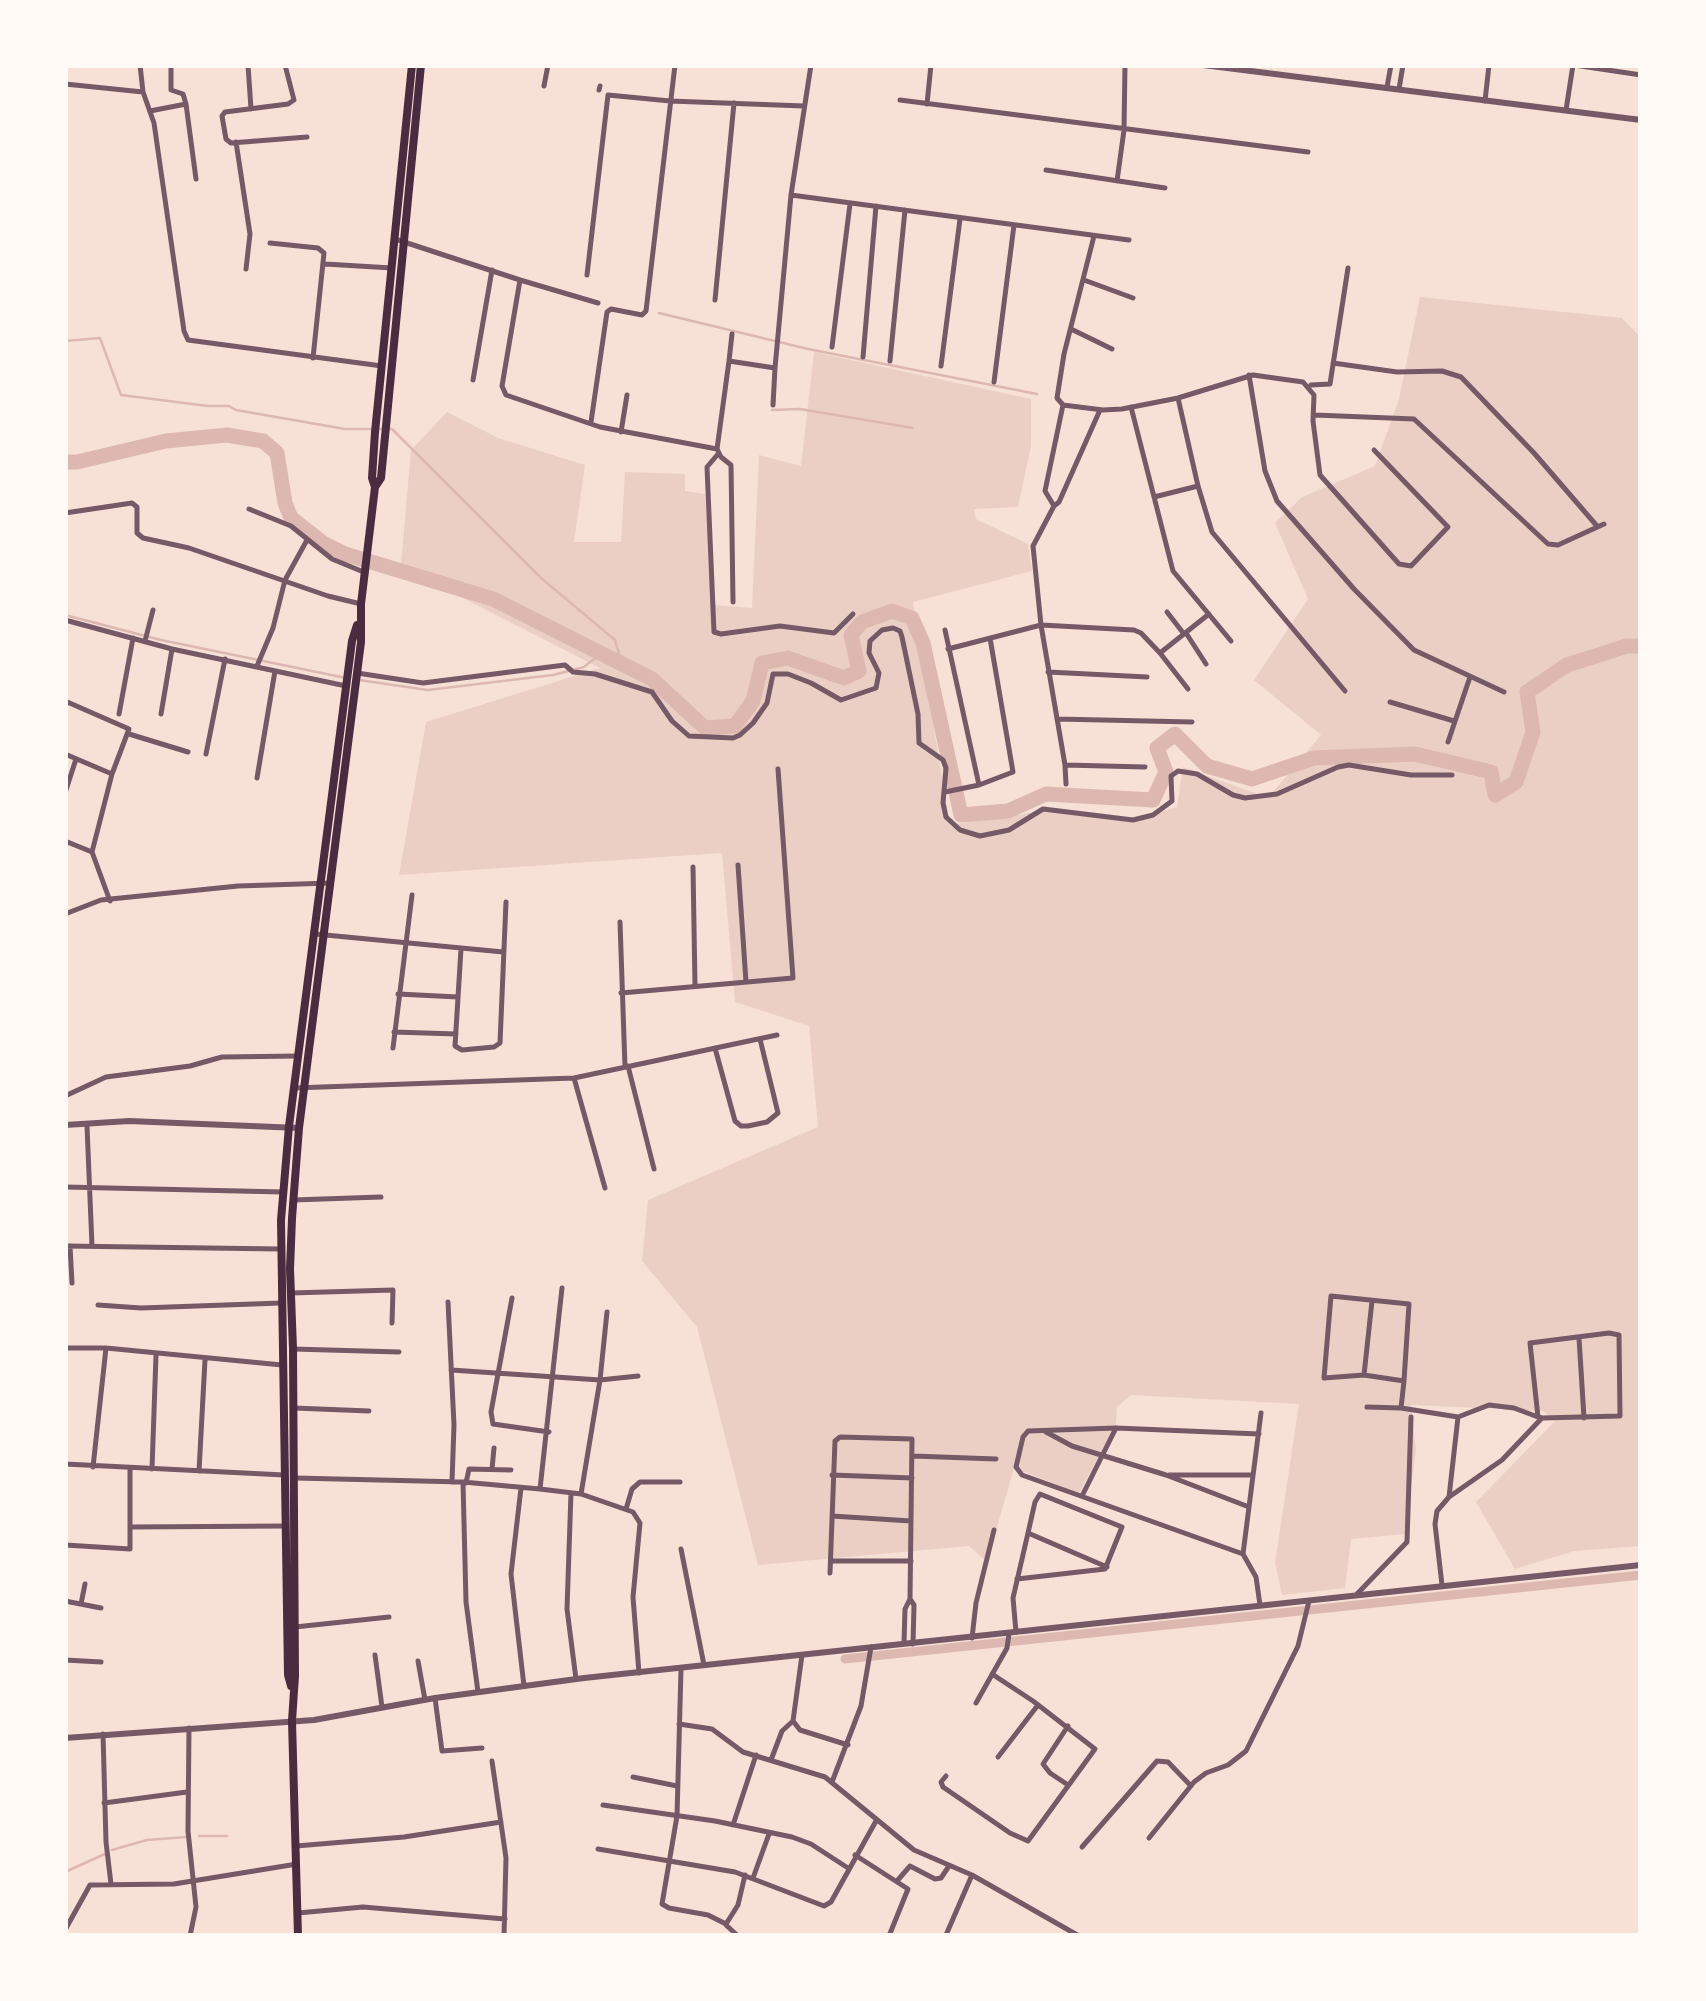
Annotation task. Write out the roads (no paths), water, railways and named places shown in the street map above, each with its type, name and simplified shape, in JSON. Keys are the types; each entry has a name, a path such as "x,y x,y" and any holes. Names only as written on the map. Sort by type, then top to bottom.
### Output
{"main road":[{"path":"387,367 392,268 400,239 412,65"},
{"path":"291,1627 290,1477 282,1365 280,1249 284,1192 352,681 352,640 360,616 375,487 381,478 381,428 421,65"},
{"path":"299,1089 298,1056 319,935"},
{"path":"294,1127 294,1408 286,1526 295,1676 292,1722 298,1936"},
{"path":"282,1333 292,1334"}],"street":[{"path":"140,65 188,340 387,367"},
{"path":"170,65 171,90 182,92 186,104 196,179"},
{"path":"248,65 252,109"},
{"path":"285,65 294,100 222,114 226,139 233,142 308,137"},
{"path":"544,86 548,65"},
{"path":"592,422 608,312 642,315 646,311 676,65"},
{"path":"772,405 791,194 811,65"},
{"path":"927,104 931,65"},
{"path":"1117,182 1129,65"},
{"path":"1203,65 1641,120"},
{"path":"1387,87 1391,65"},
{"path":"1399,89 1402,65"},
{"path":"1484,101 1489,65"},
{"path":"1566,110 1574,65 1641,75"},
{"path":"65,84 143,92"},
{"path":"588,275 608,95 804,106"},
{"path":"900,100 1308,152"},
{"path":"714,300 734,103"},
{"path":"150,111 186,104"},
{"path":"233,142 250,234 246,269"},
{"path":"1046,170 1165,188"},
{"path":"791,194 1128,240"},
{"path":"832,347 850,204"},
{"path":"862,357 876,206"},
{"path":"890,361 905,210"},
{"path":"941,366 960,219"},
{"path":"994,382 1014,225"},
{"path":"1094,236 1057,392 1063,405 1101,410 1131,407 1178,398 1248,376 1308,385 1330,384 1348,268"},
{"path":"400,239 598,303"},
{"path":"270,243 318,248 324,253 313,359"},
{"path":"325,264 392,268"},
{"path":"473,380 492,270"},
{"path":"520,280 502,386 504,394 620,432 718,452 731,465 733,602"},
{"path":"1084,280 1132,298"},
{"path":"1071,329 1112,349"},
{"path":"732,334 718,452 707,468 714,632 780,626 834,632 853,614"},
{"path":"730,361 774,368"},
{"path":"1315,415 1414,419 1548,544 1556,545 1601,525 1461,377 1442,371 1397,372 1333,363"},
{"path":"1248,376 1265,471 1278,501 1404,642 1504,692"},
{"path":"1308,385 1314,395 1320,475 1399,564 1408,566 1448,527 1374,450"},
{"path":"620,432 626,395"},
{"path":"1178,398 1212,532 1345,692"},
{"path":"1054,506 1045,492 1063,405"},
{"path":"1131,407 1170,562 1178,580 1232,641"},
{"path":"1066,784 1033,546 1059,502 1101,410"},
{"path":"1154,497 1198,486"},
{"path":"65,513 132,503 137,506 138,532 142,538 189,548 361,604"},
{"path":"249,509 291,526 332,558 366,570"},
{"path":"258,664 285,580 306,540"},
{"path":"146,637 152,610"},
{"path":"1167,612 1206,664"},
{"path":"1160,654 1209,614"},
{"path":"65,620 275,671 352,681 423,683 570,669 645,688 689,736 733,738 753,723 767,703 773,674 788,674 811,682 841,700 876,688 879,673 869,653 870,641 882,630 893,628 900,631 905,649 918,714 919,743 943,760 946,768 946,817 960,830 980,836 1009,830 1043,809 1134,820 1153,815 1172,802 1172,776 1186,770 1244,798 1276,794 1349,765 1452,776"},
{"path":"948,649 1041,625 1134,630 1188,689"},
{"path":"945,630 979,785"},
{"path":"120,714 133,638"},
{"path":"947,791 1013,773 990,638"},
{"path":"161,714 172,649"},
{"path":"206,754 224,659"},
{"path":"257,778 275,671"},
{"path":"1048,672 1147,676"},
{"path":"1448,742 1470,677"},
{"path":"65,701 126,727 129,735 112,774 92,852 110,901"},
{"path":"1390,702 1454,721"},
{"path":"1056,719 1192,722"},
{"path":"129,735 188,752"},
{"path":"65,754 112,774"},
{"path":"65,793 76,759"},
{"path":"1065,765 1146,767"},
{"path":"621,993 788,980 794,974 778,769"},
{"path":"65,841 92,852"},
{"path":"738,865 746,982"},
{"path":"693,867 695,986"},
{"path":"65,914 95,901 326,882"},
{"path":"392,1048 412,895"},
{"path":"461,949 455,1046 494,1048 500,1043 506,902"},
{"path":"620,922 626,1066 654,1168"},
{"path":"319,935 503,952"},
{"path":"398,994 458,996"},
{"path":"394,1032 457,1034"},
{"path":"299,1089 574,1078 776,1034"},
{"path":"715,1048 735,1121 748,1126 767,1122 778,1112 760,1040"},
{"path":"65,1096 96,1081 128,1073 190,1066 230,1056 298,1056"},
{"path":"574,1078 605,1188"},
{"path":"65,1125 130,1121 294,1127"},
{"path":"87,1126 92,1246"},
{"path":"65,1187 284,1192"},
{"path":"293,1200 381,1197"},
{"path":"72,1283 67,1246 280,1249"},
{"path":"540,1488 562,1288"},
{"path":"291,1292 393,1290 392,1324"},
{"path":"1402,1408 1404,1381 1409,1304 1334,1295 1329,1299 1324,1378 1364,1375 1404,1381"},
{"path":"512,1298 491,1412 493,1424 548,1432"},
{"path":"1364,1375 1372,1301"},
{"path":"448,1302 452,1482"},
{"path":"98,1305 180,1308 281,1303"},
{"path":"581,1494 608,1312"},
{"path":"1366,1406 1458,1417 1489,1405 1540,1417 1620,1416 1620,1341 1616,1334 1529,1345 1540,1417"},
{"path":"1579,1338 1584,1418"},
{"path":"65,1348 106,1348 282,1365"},
{"path":"93,1467 106,1348"},
{"path":"293,1349 398,1352"},
{"path":"152,1469 156,1355"},
{"path":"199,1471 205,1360"},
{"path":"451,1370 600,1380 638,1376"},
{"path":"294,1408 369,1411"},
{"path":"1260,1605 1256,1577 1243,1554 1261,1413"},
{"path":"1449,1497 1458,1417"},
{"path":"1442,1585 1436,1517 1449,1497 1502,1460 1540,1417"},
{"path":"1357,1594 1407,1542 1411,1418"},
{"path":"1243,1554 1018,1470 1025,1434 1116,1428 1259,1434"},
{"path":"1082,1496 1116,1428"},
{"path":"1046,1432 1101,1457 1166,1475 1249,1508"},
{"path":"830,1574 834,1444 840,1437 910,1438 914,1442 914,1456 910,1598 906,1609 909,1644"},
{"path":"492,1469 494,1448"},
{"path":"914,1456 996,1459"},
{"path":"65,1464 540,1488 581,1494 626,1510 639,1518 640,1530 633,1598 639,1674"},
{"path":"65,1545 128,1550 130,1470"},
{"path":"478,1692 464,1572 464,1482 469,1470 511,1470"},
{"path":"832,1475 912,1478"},
{"path":"1166,1475 1253,1475"},
{"path":"626,1510 632,1489 640,1482 680,1482"},
{"path":"521,1488 511,1574 524,1686"},
{"path":"571,1492 567,1609 576,1679"},
{"path":"976,1703 1010,1639 1017,1579 1037,1497 1043,1494 1121,1526 1123,1531 1107,1567"},
{"path":"832,1516 911,1521"},
{"path":"130,1526 286,1526"},
{"path":"972,1638 976,1603 994,1530"},
{"path":"1028,1532 1107,1567"},
{"path":"681,1549 704,1665"},
{"path":"831,1561 911,1561"},
{"path":"65,1738 292,1722 576,1679 802,1654 871,1654 909,1644 1010,1639 1260,1605 1641,1565"},
{"path":"1017,1579 1107,1567"},
{"path":"81,1604 84,1584"},
{"path":"65,1602 101,1608"},
{"path":"1149,1838 1204,1774 1228,1765 1246,1751 1306,1624 1309,1602"},
{"path":"291,1627 389,1618"},
{"path":"375,1654 382,1707"},
{"path":"771,1760 782,1731 793,1721 802,1654"},
{"path":"832,1782 862,1706 871,1654"},
{"path":"65,1660 101,1662"},
{"path":"418,1660 442,1751 482,1748"},
{"path":"681,1669 676,1816 664,1907 708,1915 738,1936"},
{"path":"946,1776 940,1782 943,1787 1010,1834 1032,1840 1095,1747 992,1674"},
{"path":"998,1757 1038,1705"},
{"path":"793,1721 799,1730 848,1745"},
{"path":"679,1724 712,1729 731,1746 795,1770 808,1770 832,1782 914,1850 972,1875 1079,1936"},
{"path":"1068,1726 1044,1764 1068,1785"},
{"path":"189,1728 187,1792 196,1908 190,1936"},
{"path":"103,1734 111,1884"},
{"path":"733,1825 756,1754"},
{"path":"492,1761 506,1868 504,1936"},
{"path":"1082,1848 1157,1761 1168,1762 1191,1786"},
{"path":"633,1777 677,1786"},
{"path":"104,1803 187,1792"},
{"path":"603,1805 770,1833 811,1844 848,1868"},
{"path":"598,1850 749,1877 824,1906 831,1902 876,1821"},
{"path":"296,1846 404,1837 501,1822"},
{"path":"726,1924 770,1833"},
{"path":"855,1855 908,1892 889,1936"},
{"path":"65,1930 86,1888 99,1884 193,1881 297,1864"},
{"path":"897,1881 910,1866 938,1879 949,1866"},
{"path":"946,1935 972,1875"},
{"path":"298,1913 363,1908 505,1919"}],"waterway":[{"path":"659,313 808,349 1037,394"},
{"path":"65,341 100,338 121,395 229,406 345,429 392,429 541,578 615,640 621,661"},
{"path":"772,410 800,409 913,428"},
{"path":"65,462 166,441 227,435 263,441 277,453 291,518 323,543 345,554 493,599 652,679 705,728 735,726 753,701 762,663 788,658 844,678 859,671 851,635 862,622 892,611 912,618 923,643 961,815 1008,811 1046,794 1153,800 1166,772 1157,748 1175,734 1207,766 1252,779 1314,758 1415,754 1491,772 1495,795 1516,782 1533,732 1527,692 1567,665 1627,646 1641,646"},
{"path":"65,615 161,640 346,678"},
{"path":"359,680 428,690 553,675 584,667 599,655"},
{"path":"845,1659 1641,1575"},
{"path":"199,1836 227,1836"},
{"path":"112,1850 147,1840 187,1837"},
{"path":"65,1872 105,1854"}]}
